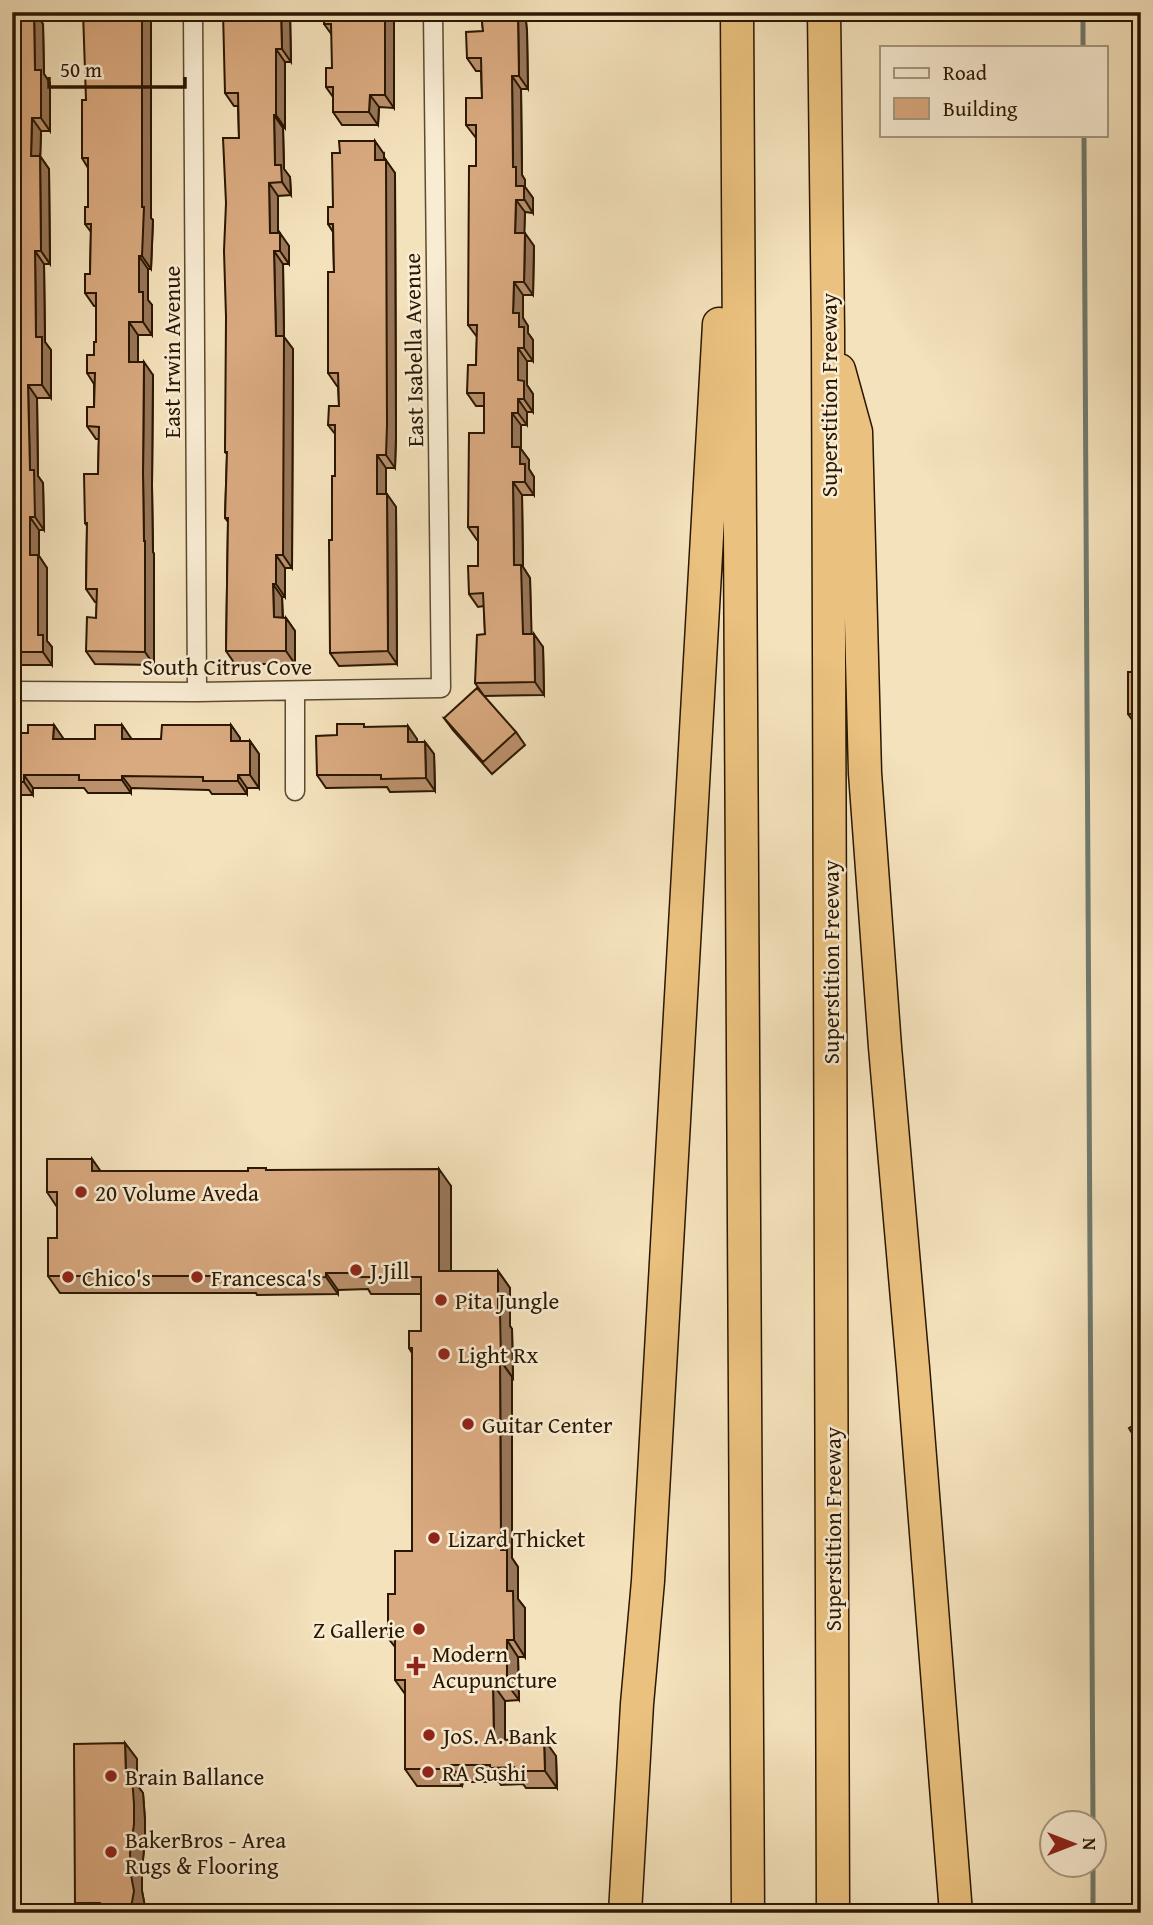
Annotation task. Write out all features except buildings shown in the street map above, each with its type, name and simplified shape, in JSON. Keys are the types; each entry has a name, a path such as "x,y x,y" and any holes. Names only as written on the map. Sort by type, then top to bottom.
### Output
{"highway":[{"name":"Superstition Freeway","path":"824,12 828,330 833,1913"},
{"path":"625,1913 649,1555 737,19"},
{"path":"737,19 748,1913"},
{"path":"828,330 856,432 865,774 956,1913"}],"street":[{"name":"East Irwin Avenue","path":"193,12 197,692"},
{"name":"East Isabella Avenue","path":"433,12 441,688"},
{"name":"South Citrus Cove","path":"12,691 197,692 441,688"},
{"path":"295,691 295,791"}],"waterway":[{"path":"1083,12 1083,46"},
{"path":"1084,136 1093,1810"},
{"path":"1093,1880 1093,1913"}],"place":[{"name":"20 Volume Aveda","path":"81,1192"},
{"name":"J.Jill","path":"356,1270"},
{"name":"Chico's","path":"68,1277"},
{"name":"Francesca's","path":"197,1277"},
{"name":"Pita Jungle","path":"441,1300"},
{"name":"Light Rx","path":"444,1354"},
{"name":"Guitar Center","path":"468,1424"},
{"name":"Lizard Thicket","path":"434,1538"},
{"name":"Z Gallerie","path":"419,1629"},
{"name":"Modern Acupuncture","path":"416,1666"},
{"name":"JoS. A. Bank","path":"429,1735"},
{"name":"RA Sushi","path":"428,1772"},
{"name":"Brain Ballance","path":"111,1776"},
{"name":"BakerBros - Area Rugs & Flooring","path":"111,1852"}]}
